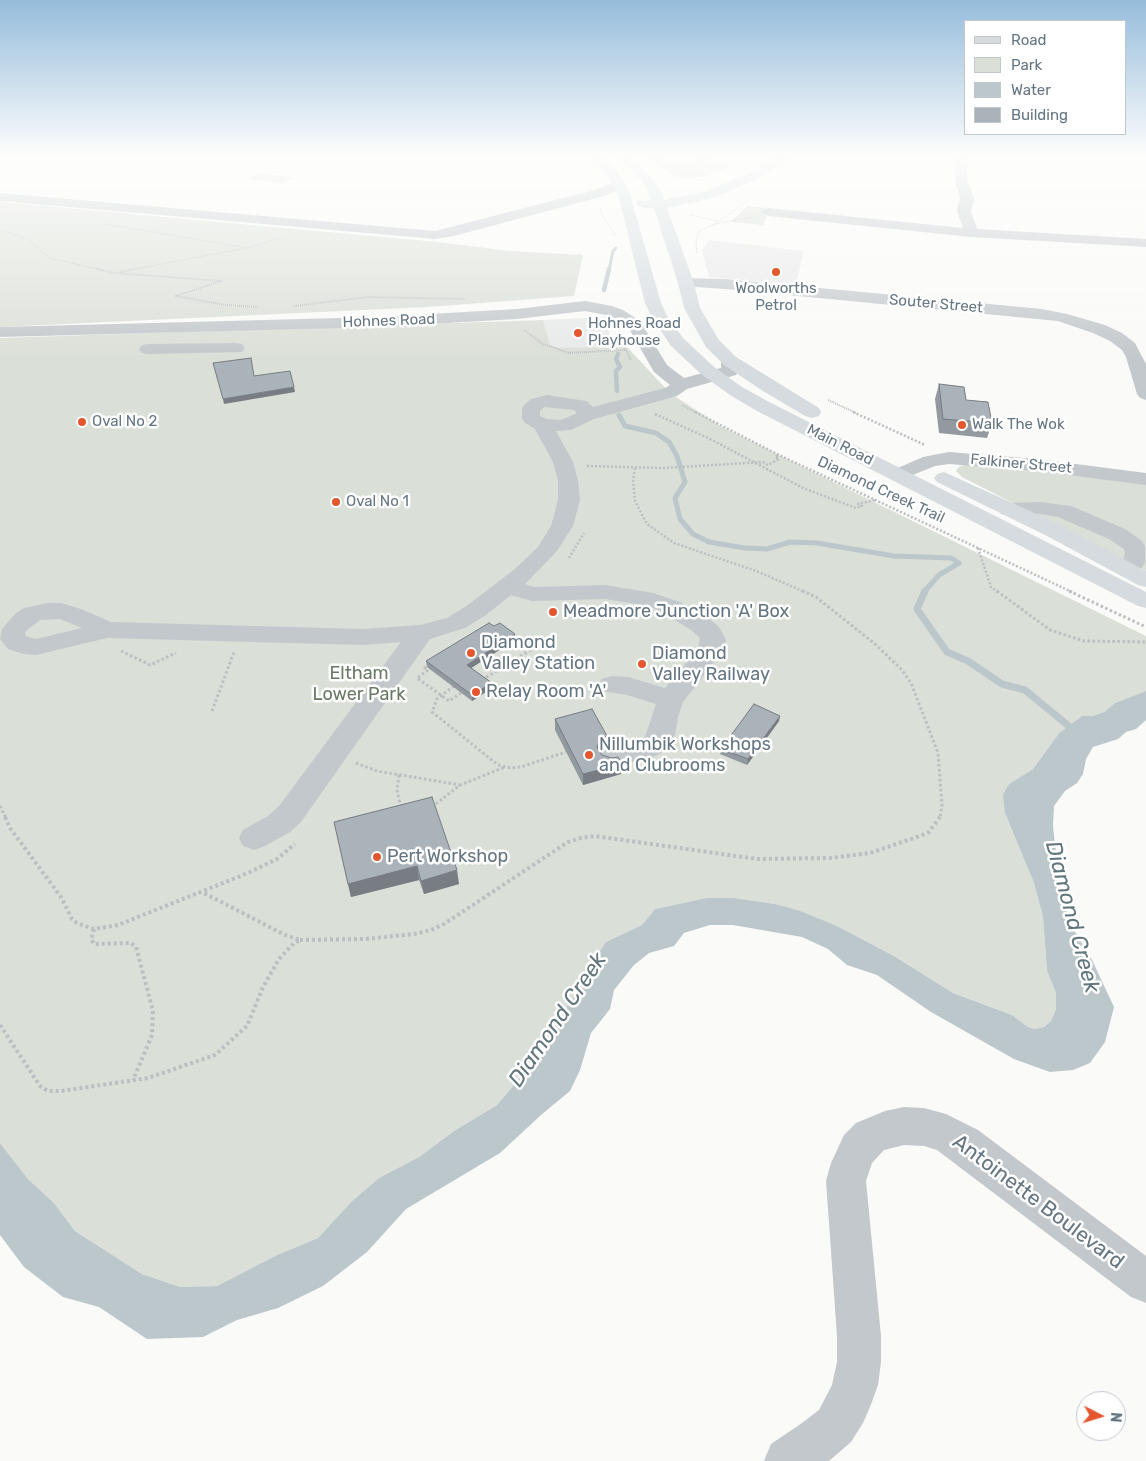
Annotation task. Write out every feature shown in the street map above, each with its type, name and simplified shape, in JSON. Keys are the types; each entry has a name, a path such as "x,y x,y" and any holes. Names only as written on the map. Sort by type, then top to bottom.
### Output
{"main road":[{"name":"Main Road","path":"632,224 653,303 658,314 677,342 715,376 764,407 896,481 1086,570 1146,601"},
{"name":"Main Road","path":"666,224 692,308 701,328 712,343 730,361 801,406 896,481 1009,509"},
{"path":"1086,570 1114,571 1137,575"}],"street":[{"path":"296,224 435,235 482,224"},
{"path":"886,224 971,233 1146,243"},
{"path":"970,224 971,233"},
{"name":"Souter Street","path":"686,284 744,286 1061,317 1099,329 1129,347 1135,356 1146,394"},
{"name":"Hohnes Road","path":"0,332 378,322 508,314 569,307 596,307 617,312 634,324 660,368 681,385"},
{"path":"148,349 236,348 192,366"},
{"path":"564,426 543,425 531,418 531,408 538,403 554,402 583,410 622,404 664,394 681,385 730,371 730,361"},
{"path":"556,448 558,436 564,426 583,410"},
{"path":"112,640 355,637 421,633 441,629 463,620 509,586 546,551 562,526 567,512 568,480 563,462 543,425"},
{"name":"Falkiner Street","path":"896,481 949,458 1036,465 1146,479"},
{"path":"1009,509 1040,508 1063,511 1117,534 1134,546 1136,552 1134,563 1137,575"},
{"path":"509,586 532,594 592,592 640,597 671,607 700,624 710,633 713,640 709,652 671,699 660,735 655,744 643,750 612,757"},
{"path":"254,838 279,824 297,803 421,633"},
{"path":"611,684 628,686 671,699"},
{"name":"Antoinette Boulevard","path":"788,1461 819,1440 835,1426 847,1407 855,1385 859,1362 859,1336 846,1204 846,1181 851,1163 858,1149 870,1136 885,1130 904,1126 924,1127 946,1133 964,1144 1146,1282"}],"path":[{"path":"107,224 247,248"},
{"path":"608,224 617,237"},
{"path":"698,256 696,241 699,231 714,224"},
{"path":"115,273 247,248 310,230 316,226"},
{"path":"0,230 28,240 49,258 115,273 221,281 176,296 225,305 260,307"},
{"path":"286,307 368,297 470,299"},
{"name":"Diamond Creek Trail","path":"617,312 616,316 621,331 620,340 625,350 634,364 664,394 722,427 779,455 896,481 978,548 1146,627"},
{"path":"827,399 914,438 949,458"},
{"path":"663,418 708,438 803,488 856,508 862,506 858,504 896,481"},
{"path":"585,467 584,465 588,467 602,465 663,468 763,462 768,465 779,459 775,457 779,455"},
{"path":"202,892 284,934 300,940 365,939 414,934 431,930 444,924 568,842 581,838 595,836 757,860 831,858 870,852 929,832 937,824 941,816 942,805 938,753 915,691 901,669 875,644 816,597 756,571 674,543 647,524 635,501 633,480 635,468"},
{"path":"568,560 585,529"},
{"path":"978,548 992,587 1050,630 1084,641 1146,642"},
{"path":"112,640 150,665 181,652"},
{"path":"477,683 536,646 549,643"},
{"path":"212,711 236,647"},
{"path":"225,653 234,653"},
{"path":"424,667 428,670 417,678 449,701 470,688"},
{"path":"454,686 437,699 432,712 498,764 506,767 521,767 566,752"},
{"path":"333,754 373,770 460,785"},
{"path":"425,809 434,806 460,785 506,767"},
{"path":"399,775 397,790 402,809"},
{"path":"0,806 10,828 61,897 72,919 77,923 94,929 118,925 202,892 264,866 282,855 304,834 297,803"},
{"path":"94,929 91,940 94,944 124,942 131,943 136,947 153,1011 152,1035 132,1081"},
{"path":"0,1025 40,1086 48,1091 61,1091 132,1081 201,1061 215,1055 233,1040 247,1026 263,987 279,959 290,946 300,940"}],"shaded area":[{"path":"710,240 804,251 796,285 709,277 702,251"},
{"name":"Hohnes Road Playhouse","path":"606,317 612,348 559,348 549,345 543,320"}],"green space":[{"path":"0,224 243,224 438,242 509,251 583,255 574,296 428,307 0,327"},
{"name":"Eltham Lower Park","path":"543,320 550,345 559,348 627,347 670,393 720,426 1146,636 1146,691 1115,703 1104,712 1093,716 1082,716 1059,733 1033,769 1009,784 1005,813 1034,883 1043,917 1047,971 1056,993 1056,1009 1051,1021 1044,1027 1035,1029 1028,1027 1012,1015 953,993 894,956 837,926 775,904 734,898 706,898 655,909 642,925 606,942 597,955 594,973 586,985 569,1002 553,1039 497,1105 454,1131 419,1157 379,1178 351,1202 318,1238 277,1255 217,1286 180,1287 142,1274 75,1231 54,1203 28,1179 0,1143 0,338"},
{"path":"964,465 999,466 1146,484 1146,571 962,477 956,471"}],"water":[{"path":"1146,691 1146,720 1136,729 1126,732 1118,739 1093,747 1086,759 1083,774 1077,783 1065,791 1054,806 1053,826 1060,889 1071,925 1092,960 1114,1007 1105,1042 1090,1063 1073,1070 1050,1072 1014,1059 931,1012 877,975 847,965 828,949 802,937 733,925 710,925 684,933 674,946 649,953 634,965 614,990 610,1009 591,1033 580,1070 570,1091 500,1153 406,1209 367,1252 323,1286 278,1308 237,1320 203,1337 147,1339 99,1307 63,1297 24,1267 0,1235 0,1143 28,1179 54,1203 75,1231 142,1274 180,1287 217,1286 277,1255 318,1238 351,1202 379,1178 419,1157 454,1131 497,1105 553,1039 569,1002 586,985 594,973 597,955 606,942 642,925 655,909 706,898 734,898 775,904 800,911 837,926 894,956 953,993 1012,1015 1028,1027 1035,1029 1044,1027 1051,1021 1056,1009 1056,993 1047,971 1043,917 1034,883 1005,813 1003,795 1009,784 1033,769 1059,733 1082,716 1093,716 1104,712 1115,703"}],"building":[{"path":"251,358 254,376 290,371 294,387 223,399 213,363"},
{"path":"939,384 964,387 966,400 988,402 992,423 943,419"},
{"name":"Diamond Valley Station","path":"489,623 494,626 500,623 515,634 467,665 492,683 472,695 426,661"},
{"path":"754,704 780,716 748,759 721,749"},
{"path":"592,709 607,736 601,738 597,747 602,755 612,758 618,757 622,764 583,774 555,719"},
{"path":"432,797 457,870 421,881 417,866 348,884 334,822"}],"waterway":[{"path":"609,270 613,251 616,248"},
{"path":"604,290 609,269"},
{"path":"617,391 616,371 620,367 616,359 618,354"},
{"path":"619,415 625,426 656,433 669,442 677,456 685,482 675,498 680,519 693,534 709,542 745,548 767,549 790,542 817,543 894,556 951,558 959,563 939,575 924,592"},
{"path":"925,591 917,609 947,652 968,661 1002,684 1025,690 1076,732"}],"place":[{"name":"Woolworths Petrol","path":"776,272"},
{"name":"Hohnes Road Playhouse","path":"578,333"},
{"name":"Oval No 2","path":"82,422"},
{"name":"Walk The Wok","path":"962,425"},
{"name":"Oval No 1","path":"336,502"},
{"name":"Meadmore Junction 'A' Box","path":"553,612"},
{"name":"Diamond Valley Station","path":"471,653"},
{"name":"Diamond Valley Railway","path":"642,664"},
{"name":"Relay Room 'A'","path":"476,692"},
{"name":"Nillumbik Workshops and Clubrooms","path":"589,755"},
{"name":"Pert Workshop","path":"377,857"}],"water label":[{"name":"Diamond Creek","path":"1072,917"},
{"name":"Diamond Creek","path":"558,1020"}]}
